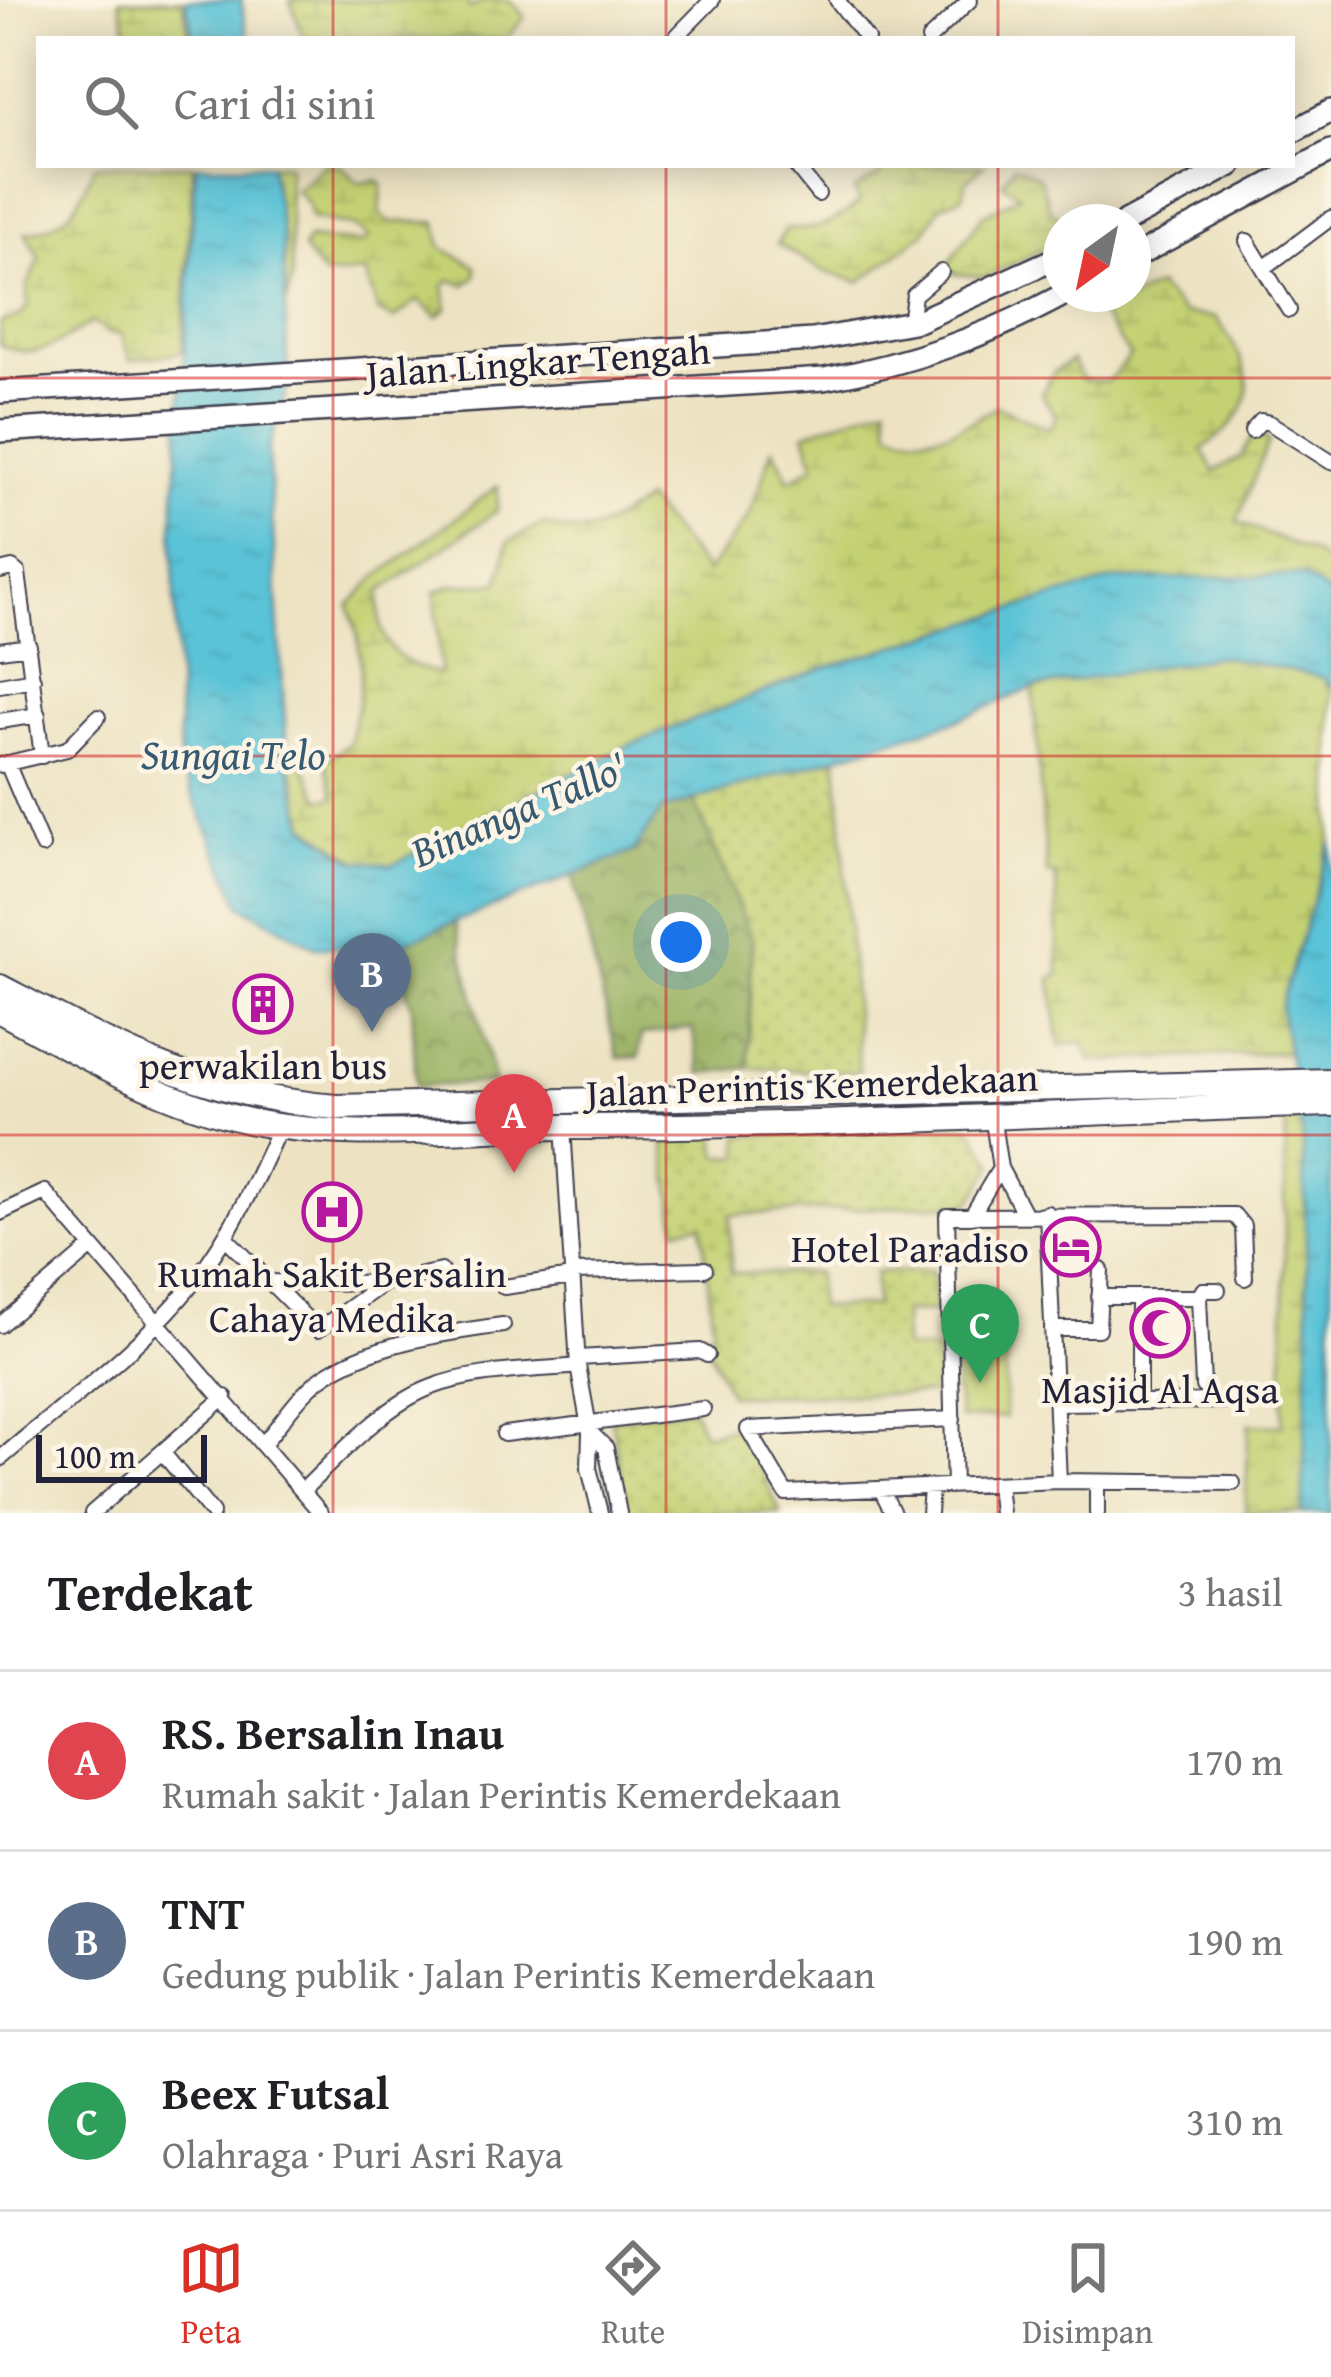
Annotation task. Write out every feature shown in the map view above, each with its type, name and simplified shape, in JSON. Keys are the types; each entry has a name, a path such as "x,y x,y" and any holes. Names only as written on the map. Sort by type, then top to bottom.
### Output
{"highway":[{"name":"Jalan Perintis Kemerdekaan","path":"0,987 139,1058 243,1096 447,1118 563,1127 992,1114 1286,1094"},
{"name":"Jalan Perintis Kemerdekaan","path":"0,1011 85,1056 194,1104 280,1126 1286,1094"},
{"path":"1286,1094 1331,1081"},
{"path":"1286,1094 1331,1104"}],"main road":[{"path":"1295,130 1331,111"},
{"path":"1151,247 1331,151"},
{"path":"1151,208 1225,168"},
{"name":"Jalan Lingkar Tengah","path":"0,392 813,340 910,323 958,307 1043,265"},
{"name":"Jalan Lingkar Tengah","path":"0,431 824,379 886,368 976,339 1043,305"}],"street":[{"path":"684,35 712,0"},
{"path":"837,0 865,36"},
{"path":"932,36 970,0"},
{"path":"797,168 818,194"},
{"path":"1264,268 1331,218"},
{"path":"1247,241 1289,310"},
{"path":"910,323 914,295 941,272"},
{"path":"1252,431 1262,421 1270,423 1331,462"},
{"path":"0,571 12,568 18,574 42,756"},
{"path":"0,650 29,646"},
{"path":"0,686 33,679"},
{"path":"0,722 38,715"},
{"path":"42,847 4,764 71,746 98,717"},
{"path":"992,1114 1000,1168 1024,1213"},
{"path":"0,1459 160,1320 226,1238 280,1126"},
{"path":"563,1127 578,1362 589,1428 589,1468 600,1513"},
{"path":"972,1215 1000,1168"},
{"path":"0,1213 44,1191 160,1320 321,1513"},
{"path":"1047,1213 1059,1481"},
{"path":"954,1486 947,1216 1234,1215 1244,1226 1245,1278"},
{"path":"226,1238 318,1330 384,1283"},
{"path":"0,1324 91,1248"},
{"path":"504,1287 573,1275 705,1269"},
{"path":"1052,1330 1098,1329 1101,1270"},
{"path":"269,1282 384,1283 440,1271"},
{"path":"1203,1386 1199,1298 1203,1290 1218,1290"},
{"path":"1099,1297 1199,1298"},
{"path":"1139,1298 1139,1401"},
{"path":"263,1444 305,1394 331,1372 416,1340 503,1324"},
{"path":"302,1491 353,1442 426,1389 578,1362 700,1351 707,1355"},
{"path":"100,1510 225,1397"},
{"path":"1055,1403 1228,1401"},
{"path":"504,1434 589,1428 703,1409"},
{"path":"953,1419 748,1429 781,1490 815,1494 1059,1481 1232,1483"},
{"path":"589,1428 606,1448 619,1513"},
{"path":"162,1452 212,1513"},
{"path":"1097,1482 1097,1513"},
{"path":"998,1484 1000,1513"},
{"path":"880,1489 893,1513"},
{"path":"929,1513 932,1489"},
{"path":"815,1494 824,1513"}],"green space":[{"path":"119,0 183,0 189,36 128,36"},
{"path":"290,0 465,0 470,8 486,0 510,0 525,17 509,36 303,36"},
{"path":"93,168 193,168 182,352 130,360 121,334 107,333 92,322 37,351 0,344 0,322 19,317 28,306 27,287 40,258 25,233 62,219"},
{"path":"271,168 288,168 292,277 286,305 283,237"},
{"path":"321,168 343,168 359,183 377,180 382,184 380,214 389,222 437,222 441,247 476,266 476,276 465,285 450,280 444,286 447,309 437,317 418,300 394,319 378,311 365,272 324,276 303,249 308,239 364,243 369,237 353,226 311,218 308,204 296,190"},
{"path":"879,168 981,168 966,181 963,196 941,206 924,233 860,282 826,272 777,244 786,229 825,225 841,216 859,203 854,190 880,174"},
{"path":"1013,168 1040,177 1048,204 1043,204 1043,250 985,277 955,274 947,266 982,216 1020,195 1002,183"},
{"path":"1157,286 1183,313 1216,318 1240,356 1248,388 1245,403 1222,433 1202,449 1214,471 1241,457 1254,434 1269,440 1237,522 1315,554 1331,566 1331,596 1303,575 1116,580 822,669 633,743 392,865 359,861 306,826 288,749 300,757 320,799 335,797 325,761 349,744 359,692 360,658 349,606 374,579 498,486 497,511 381,591 384,636 411,664 441,674 435,592 452,585 499,583 508,542 543,524 586,531 608,524 646,500 707,572 749,516 773,448 790,480 815,465 805,433 887,404 890,430 905,434 946,432 997,406 1049,429 1056,416 1041,394 1055,371 1072,360 1082,380 1107,382 1130,356 1100,313 1151,312 1151,289"},
{"path":"1220,656 1322,677 1331,688 1331,842 1280,1007 1288,1052 1091,1061 1083,1042 1060,1046 1051,978 1059,975 1056,875 1047,874 1033,688"},
{"path":"837,757 859,1072 748,1068 752,939 694,800"},
{"path":"694,800 752,939 748,1068 701,1073 692,1028 641,1035 639,1057 618,1058 574,882 575,875 634,851 661,810"},
{"path":"455,922 495,1083 416,1086 412,1007 392,947"},
{"path":"1286,1110 1308,1112 1318,1145 1309,1513 1245,1513 1249,1424 1283,1425"},
{"path":"970,1125 994,1165 970,1203 730,1215 731,1273 817,1273 818,1307 875,1306 875,1272 932,1271 937,1311 903,1312 904,1348 937,1351 937,1394 730,1395 702,1335 713,1331 702,1224 677,1229 663,1136 716,1132 718,1156 740,1157 740,1136"},
{"path":"949,1344 1006,1348 1005,1417 960,1419"},
{"path":"692,1408 704,1434 743,1425 780,1513 628,1513 611,1419"}],"water":[{"path":"186,0 241,0 247,36 192,36"},
{"name":"Sungai Telo","path":"196,168 271,168 283,237 288,385 268,451 287,755 306,826 353,860 392,865 630,745 822,669 1113,580 1303,575 1331,596 1331,688 1322,677 1220,656 1033,688 954,721 661,810 634,851 392,947 315,947 241,905 180,767 173,530"},
{"path":"1331,842 1331,1513 1302,1513 1309,1336 1303,1140 1280,1007"}],"place":[{"name":"perwakilan bus","path":"263,1004"},
{"name":"TNT","path":"372,1032"},
{"name":"RS. Bersalin Inau","path":"514,1173"},
{"name":"Rumah Sakit Bersalin Cahaya Medika","path":"332,1212"},
{"name":"Hotel Paradiso","path":"1071,1247"},
{"name":"Masjid Al Aqsa","path":"1160,1328"},
{"name":"Beex Futsal","path":"980,1383"}],"water label":[{"name":"Binanga Tallo'","path":"518,809"}]}
